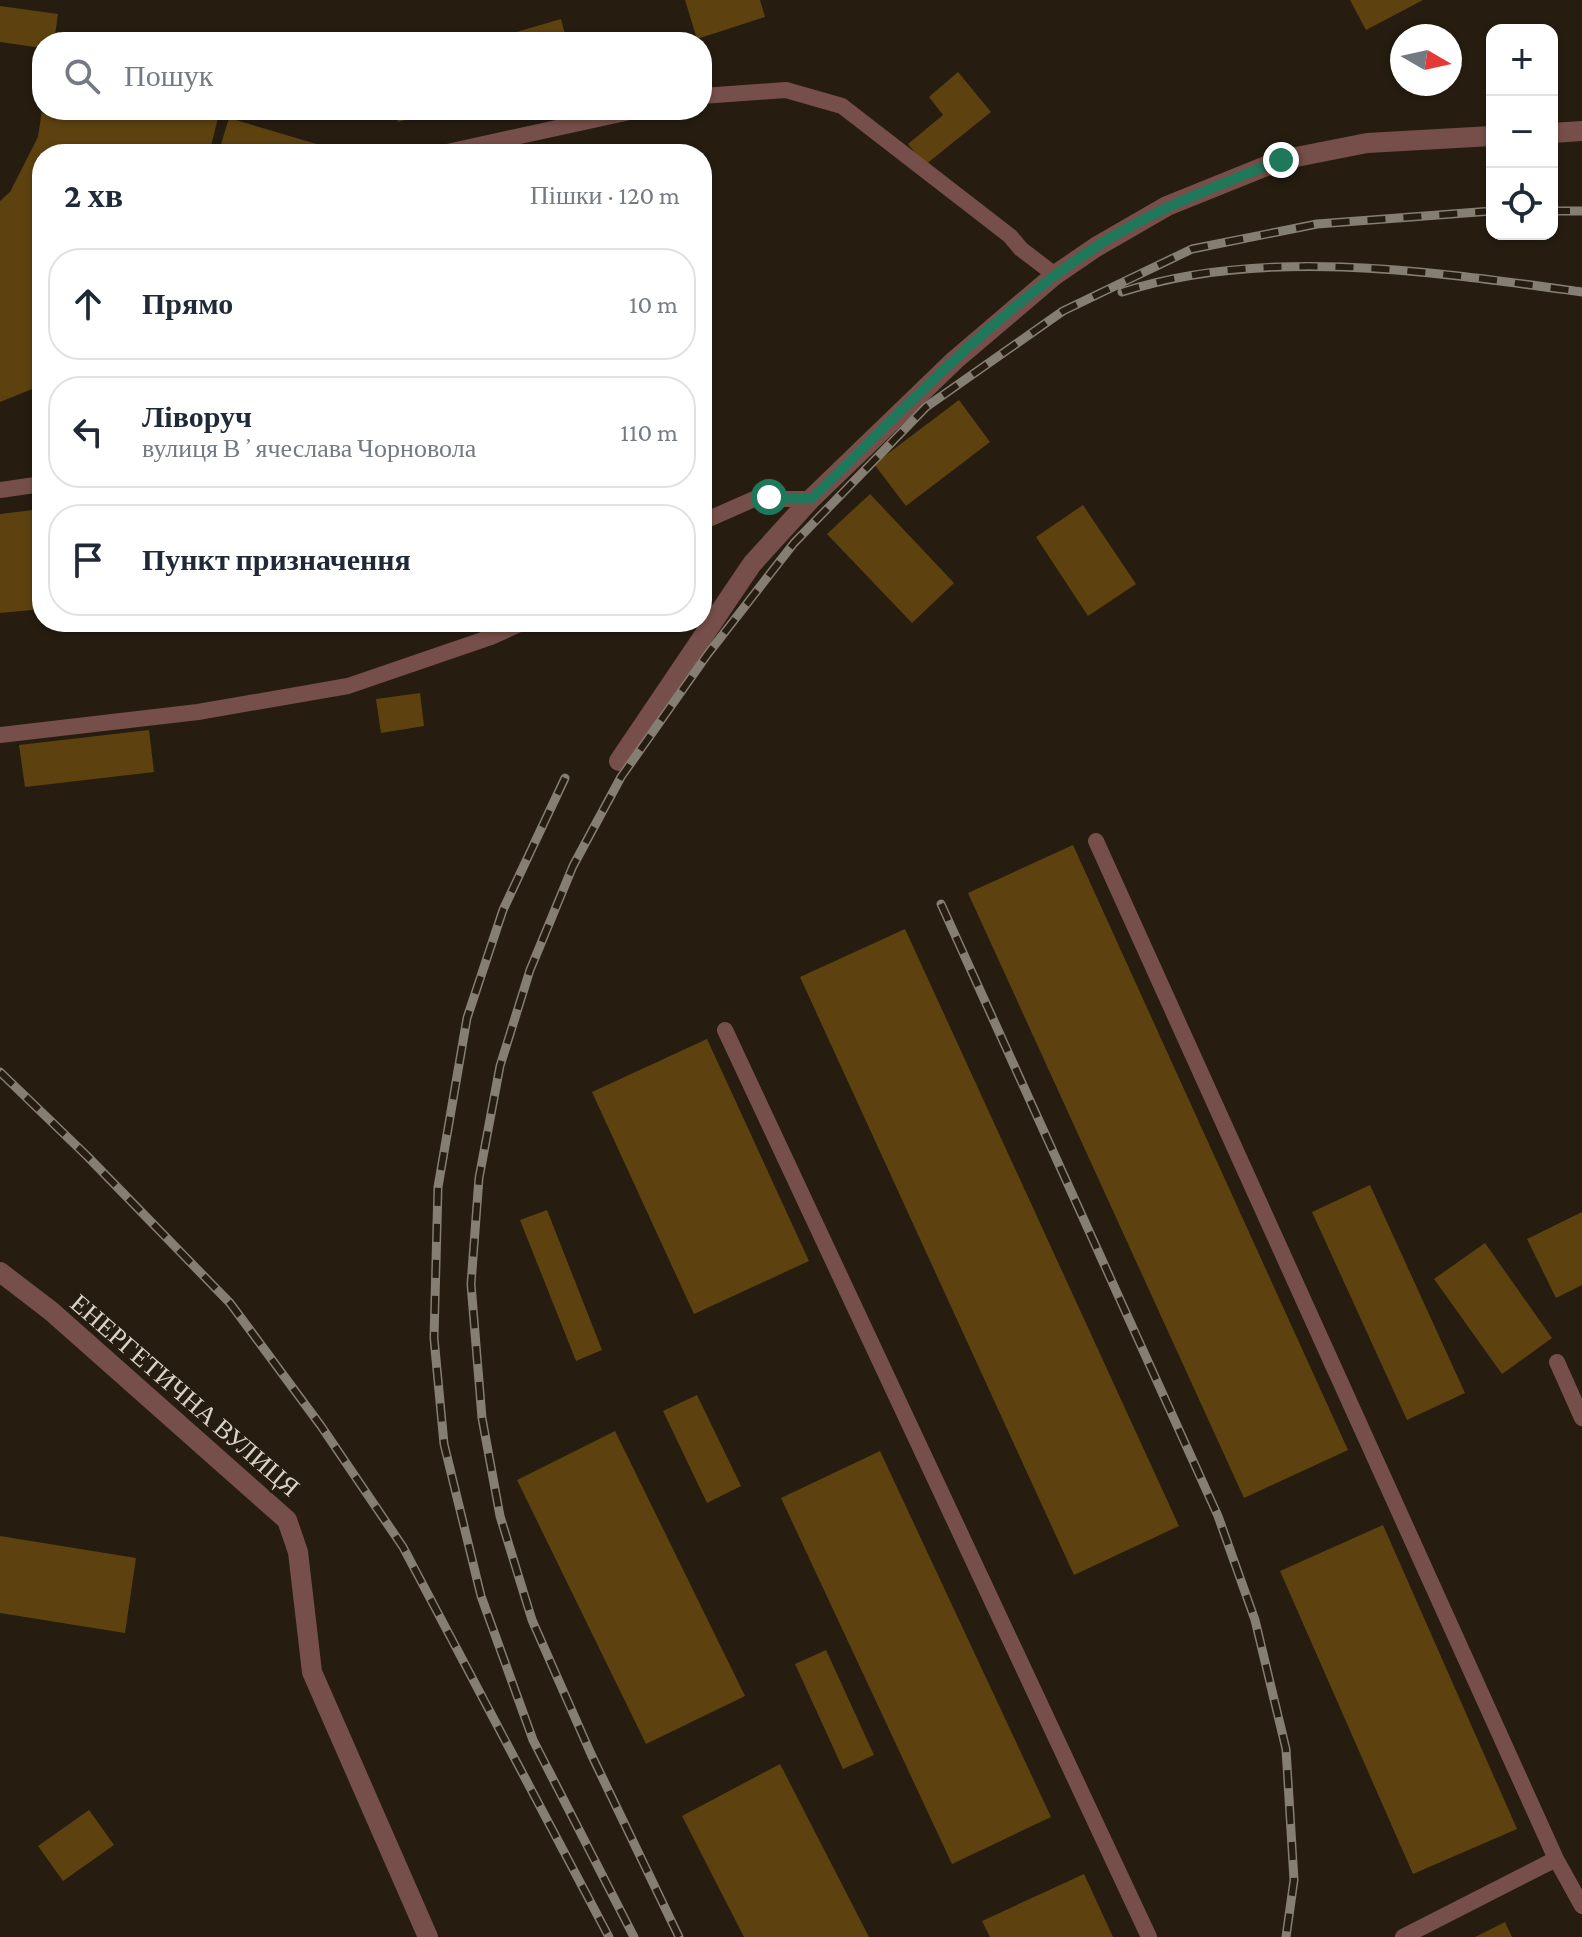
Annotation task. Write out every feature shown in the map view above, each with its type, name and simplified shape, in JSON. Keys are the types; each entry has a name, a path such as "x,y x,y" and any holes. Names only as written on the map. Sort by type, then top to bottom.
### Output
{"street":[{"path":"1558,133 1582,131"},
{"path":"712,623 752,564 811,499 955,360 1055,275 1096,247 1167,206 1281,160 1367,143 1486,136"},
{"path":"619,761 706,632"},
{"name":"ЕНЕРГЕТИЧНА ВУЛИЦЯ","path":"0,1272 51,1311 287,1520 298,1552 312,1672 428,1937"}],"lane":[{"path":"712,95 786,90 842,106 1010,236 1021,249 1055,275"},
{"path":"484,144 593,120"},
{"path":"0,490 32,485"},
{"path":"712,518 754,499 811,499"},
{"path":"0,735 198,712 348,686 502,632"},
{"path":"1096,841 1556,1859 1582,1906"},
{"path":"725,1030 1149,1937"},
{"path":"1557,1362 1582,1418"},
{"path":"1403,1937 1556,1859"}],"building":[{"path":"685,0 760,0 765,17 712,34 695,32"},
{"path":"1350,0 1423,0 1366,30"},
{"path":"0,6 58,14 55,32 32,32 32,47 0,42"},
{"path":"561,19 564,32 517,32"},
{"path":"958,72 991,112 925,165 908,144 943,115 929,97"},
{"path":"41,120 218,120 212,144 34,144"},
{"path":"228,120 236,120 317,144 221,144"},
{"path":"32,149 32,389 0,402 0,201 10,192"},
{"path":"959,400 990,442 906,506 874,464"},
{"path":"870,494 954,583 912,623 827,534"},
{"path":"1083,505 1136,584 1088,616 1036,537"},
{"path":"32,510 32,610 0,613 0,514"},
{"path":"420,693 424,726 381,733 376,699"},
{"path":"149,730 154,772 25,787 19,745"},
{"path":"1073,845 1348,1450 1244,1498 968,893"},
{"path":"905,929 1179,1526 1074,1575 800,977"},
{"path":"707,1039 809,1261 694,1314 592,1092"},
{"path":"1370,1185 1465,1393 1407,1420 1312,1212"},
{"path":"547,1210 602,1350 576,1361 520,1220"},
{"path":"1582,1212 1582,1285 1556,1298 1527,1239"},
{"path":"1485,1243 1552,1338 1502,1374 1434,1279"},
{"path":"697,1395 741,1486 707,1503 663,1411"},
{"path":"615,1431 745,1696 646,1744 517,1480"},
{"path":"880,1451 1051,1817 952,1864 781,1498"},
{"path":"1383,1525 1517,1829 1413,1874 1280,1571"},
{"path":"0,1536 136,1558 125,1633 0,1613"},
{"path":"826,1650 874,1755 843,1769 795,1664"},
{"path":"780,1764 869,1937 744,1937 682,1816"},
{"path":"89,1810 114,1845 63,1881 38,1846"},
{"path":"1084,1874 1113,1937 990,1937 982,1921"},
{"path":"1505,1922 1512,1937 1475,1937"}],"railway":[{"path":"679,1937 591,1754 532,1620 500,1516 482,1418 471,1284 479,1178 500,1066 530,970 573,866 621,777 707,655 794,543 926,407 1063,311 1192,249 1317,224 1486,211"},
{"path":"1558,211 1582,211"},
{"path":"1122,292 1177,278 1233,270 1291,267 1410,271 1582,292"},
{"path":"565,778 503,910 467,1018 438,1187 434,1338 444,1444 481,1596 533,1740 634,1937"},
{"path":"941,904 1218,1516 1255,1620 1286,1749 1294,1880 1286,1937"},
{"path":"0,1072 230,1303 321,1426 403,1547 609,1937"}],"route":[{"path":"769,497 811,499 955,360 1055,275 1096,247 1167,206 1281,160"}]}
